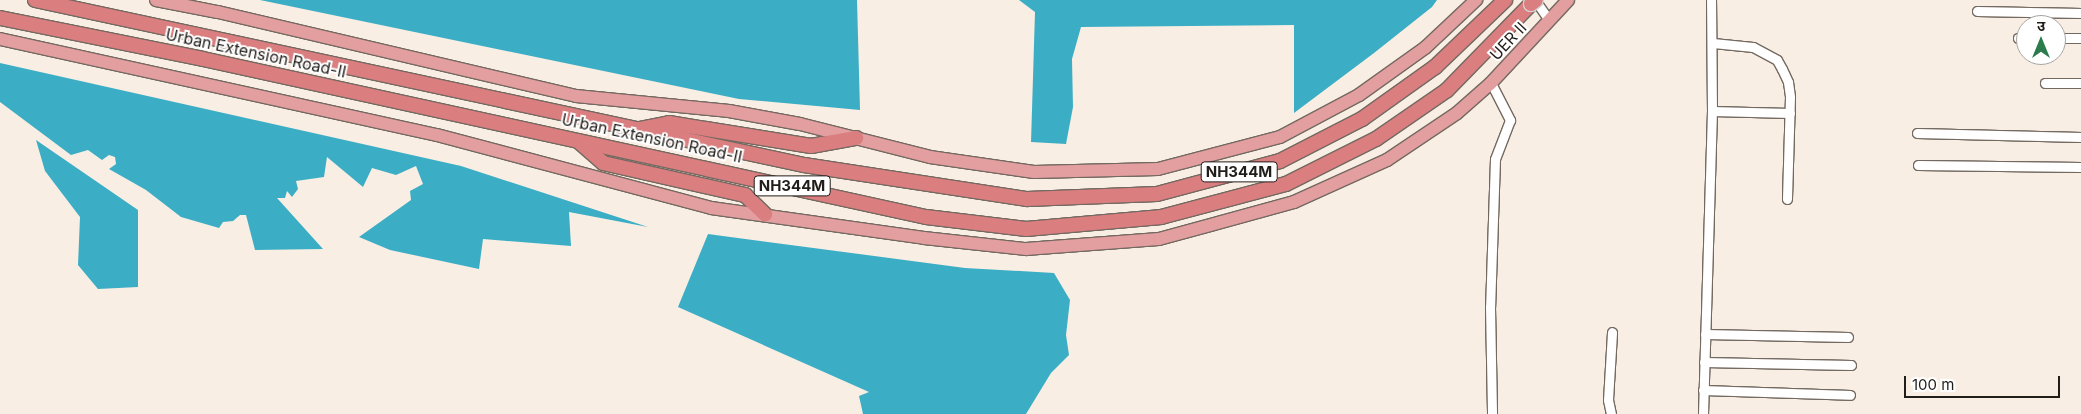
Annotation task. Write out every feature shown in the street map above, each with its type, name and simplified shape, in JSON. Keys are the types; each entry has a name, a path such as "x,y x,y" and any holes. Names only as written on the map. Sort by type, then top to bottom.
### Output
{"highway":[{"name":"Urban Extension Road-II","path":"35,0 633,130 804,165 1027,199 1157,194 1280,162 1362,119 1435,67 1505,0"},
{"name":"Urban Extension Road-II","path":"0,18 212,61 926,217 1026,229 1161,217 1286,184 1376,139 1447,90 1534,1"},
{"path":"633,130 669,123 811,146 856,138"},
{"path":"576,140 603,163 745,196 765,214"}],"main road":[{"path":"156,0 218,12 576,96 730,111 800,124 930,157 1034,172 1158,169 1280,137 1359,95 1426,47 1476,0"},
{"name":"UER II","path":"0,39 437,135 711,208 765,214 924,238 1026,250 1159,239 1294,202 1387,160 1457,113 1491,83 1568,0"}],"street":[{"path":"1703,414 1712,110 1713,42 1711,0"},
{"path":"1534,1 1550,20"},
{"path":"1977,11 2081,13"},
{"path":"2066,38 2081,38"},
{"path":"1713,42 1754,47 1777,60 1788,82 1790,114 1787,198"},
{"path":"1491,83 1510,120 1494,158 1490,307 1492,414"},
{"path":"2045,83 2081,83"},
{"path":"1712,110 1790,114"},
{"path":"1917,133 2081,136"},
{"path":"1918,165 2081,167"},
{"path":"1611,414 1608,400 1612,332"},
{"path":"1705,334 1848,337"},
{"path":"1704,362 1851,365"},
{"path":"1703,390 1850,395"}],"water":[{"path":"260,0 857,0 860,110 739,99"},
{"path":"1019,0 1437,0 1432,7 1374,53 1294,113 1294,25 1081,27 1072,59 1073,107 1066,144 1031,142 1035,12"},
{"path":"0,63 461,166 648,227 569,212 571,246 483,239 479,269 390,250 359,237 411,200 410,191 423,184 416,166 396,175 372,168 363,187 327,157 324,177 296,181 298,189 292,197 287,191 285,198 277,198 323,249 255,250 246,215 240,215 233,221 223,222 219,228 181,217 146,190 109,169 116,164 115,157 109,155 102,160 88,150 71,155 0,102"},
{"path":"36,140 138,210 138,287 98,289 78,265 80,217 45,171"},
{"path":"708,234 965,268 1054,273 1070,300 1066,335 1069,355 1051,373 1026,414 863,414 859,396 869,392 678,307"}]}
